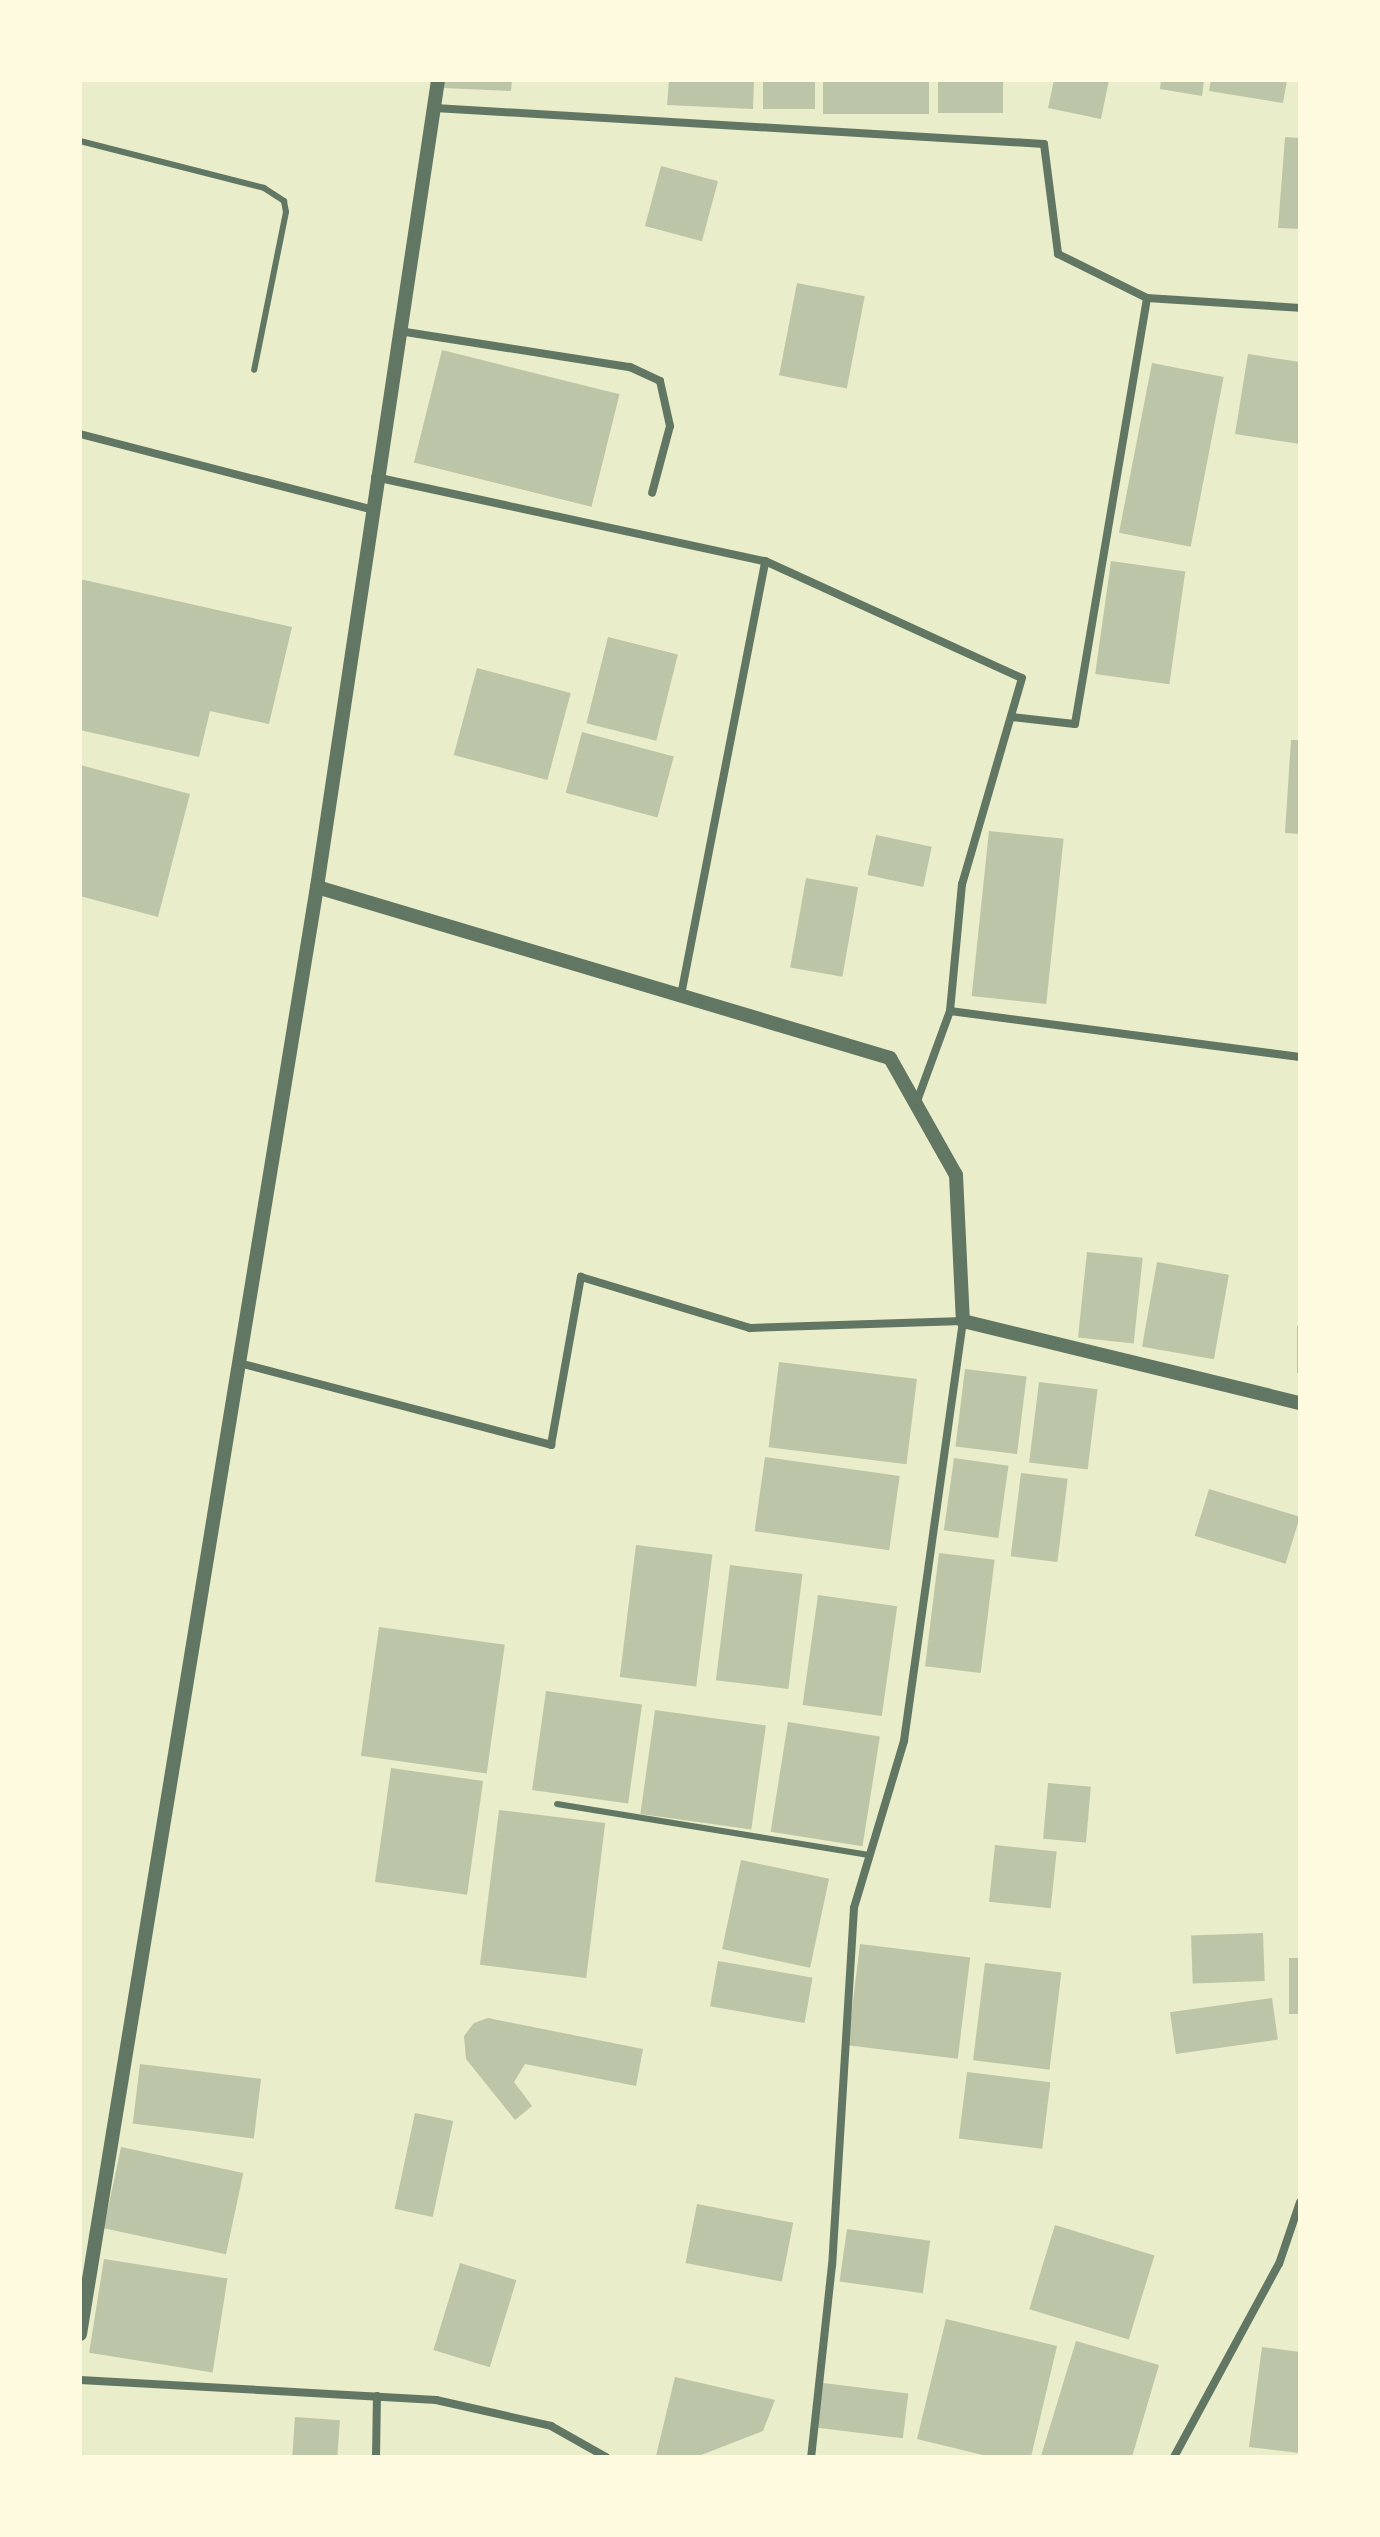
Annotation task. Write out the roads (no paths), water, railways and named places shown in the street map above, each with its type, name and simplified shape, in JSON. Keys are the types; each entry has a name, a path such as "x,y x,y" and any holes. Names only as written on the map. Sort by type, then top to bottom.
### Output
{"street":[{"path":"80,2334 317,887 374,510 375,476 438,80"},
{"path":"435,108 1044,144 1058,254 1147,298 1300,308"},
{"path":"1011,717 1075,724 1147,298"},
{"path":"399,331 630,367 660,381 670,426 652,493"},
{"path":"80,434 374,510"},
{"path":"375,476 765,561 1022,678 962,884 950,1011 916,1104"},
{"path":"681,995 765,561"},
{"path":"317,887 890,1058 956,1175 963,1321 904,1741 854,1908 832,2265 811,2457"},
{"path":"950,1011 1300,1057"},
{"path":"239,1363 551,1445 581,1277 750,1328 963,1321 1300,1403"},
{"path":"1174,2457 1279,2264 1300,2202"},
{"path":"80,2380 436,2400 551,2426 606,2457"},
{"path":"376,2457 377,2396"}],"lane":[{"path":"80,141 264,188 284,201 286,212 254,370"},
{"path":"557,1804 869,1855"}]}
